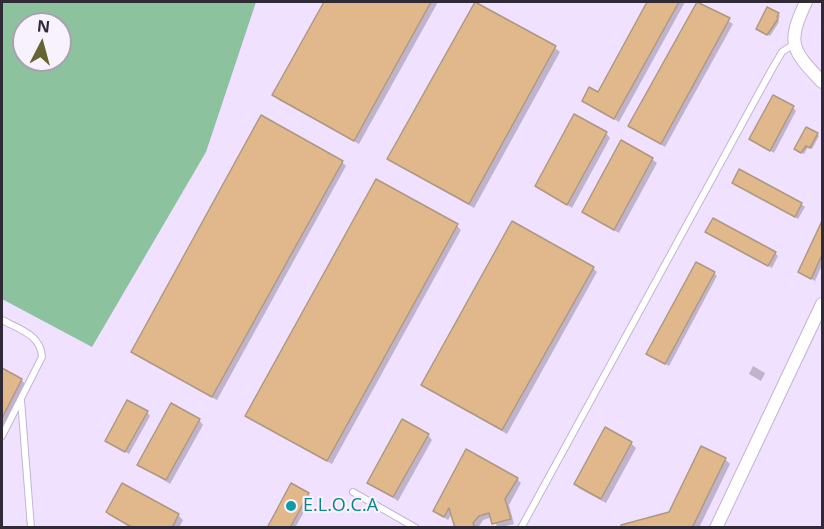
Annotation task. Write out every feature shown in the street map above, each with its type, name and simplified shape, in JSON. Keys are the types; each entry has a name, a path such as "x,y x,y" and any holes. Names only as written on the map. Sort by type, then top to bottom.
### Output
{"street":[{"path":"806,2 795,24 795,44 800,56 822,82"},
{"path":"716,528 822,304"}],"lane":[{"path":"521,528 776,62 782,52 795,44"},
{"path":"2,320 35,338 41,345 42,357 2,436"},
{"path":"21,399 31,528"},
{"path":"353,492 416,528"}],"green space":[{"path":"2,2 256,2 206,152 92,347 2,299"}],"building":[{"path":"324,2 431,2 354,141 272,95"},
{"path":"475,2 556,46 469,204 387,159"},
{"path":"647,2 679,2 614,119 582,101 589,87 598,92"},
{"path":"697,2 730,18 661,144 628,126"},
{"path":"767,7 779,13 778,19 767,35 756,29"},
{"path":"773,95 794,106 770,151 749,139"},
{"path":"574,114 607,132 567,205 535,186"},
{"path":"261,115 343,161 212,397 131,352"},
{"path":"806,127 818,133 810,148 806,146 801,153 794,149"},
{"path":"621,140 653,158 614,230 582,212"},
{"path":"739,169 802,203 795,217 732,183"},
{"path":"376,179 458,224 327,461 245,416"},
{"path":"713,218 776,252 768,266 705,232"},
{"path":"512,221 594,267 502,430 421,385"},
{"path":"822,221 822,255 811,279 798,272"},
{"path":"696,262 715,272 665,364 646,354"},
{"path":"2,368 22,379 2,418"},
{"path":"127,400 148,411 125,452 105,441"},
{"path":"171,403 200,419 166,480 137,465"},
{"path":"402,419 429,434 393,497 367,483"},
{"path":"605,427 632,442 601,499 574,484"},
{"path":"701,446 726,458 692,528 621,528 621,525 669,512"},
{"path":"466,449 518,478 505,499 511,519 492,524 489,513 479,516 473,523 475,528 455,528 449,508 444,517 433,511"},
{"path":"122,483 179,514 172,528 133,528 106,512"},
{"name":"E.L.O.C.A","path":"291,483 309,493 290,528 267,528"}],"place":[{"name":"E.L.O.C.A","path":"291,506"}]}
